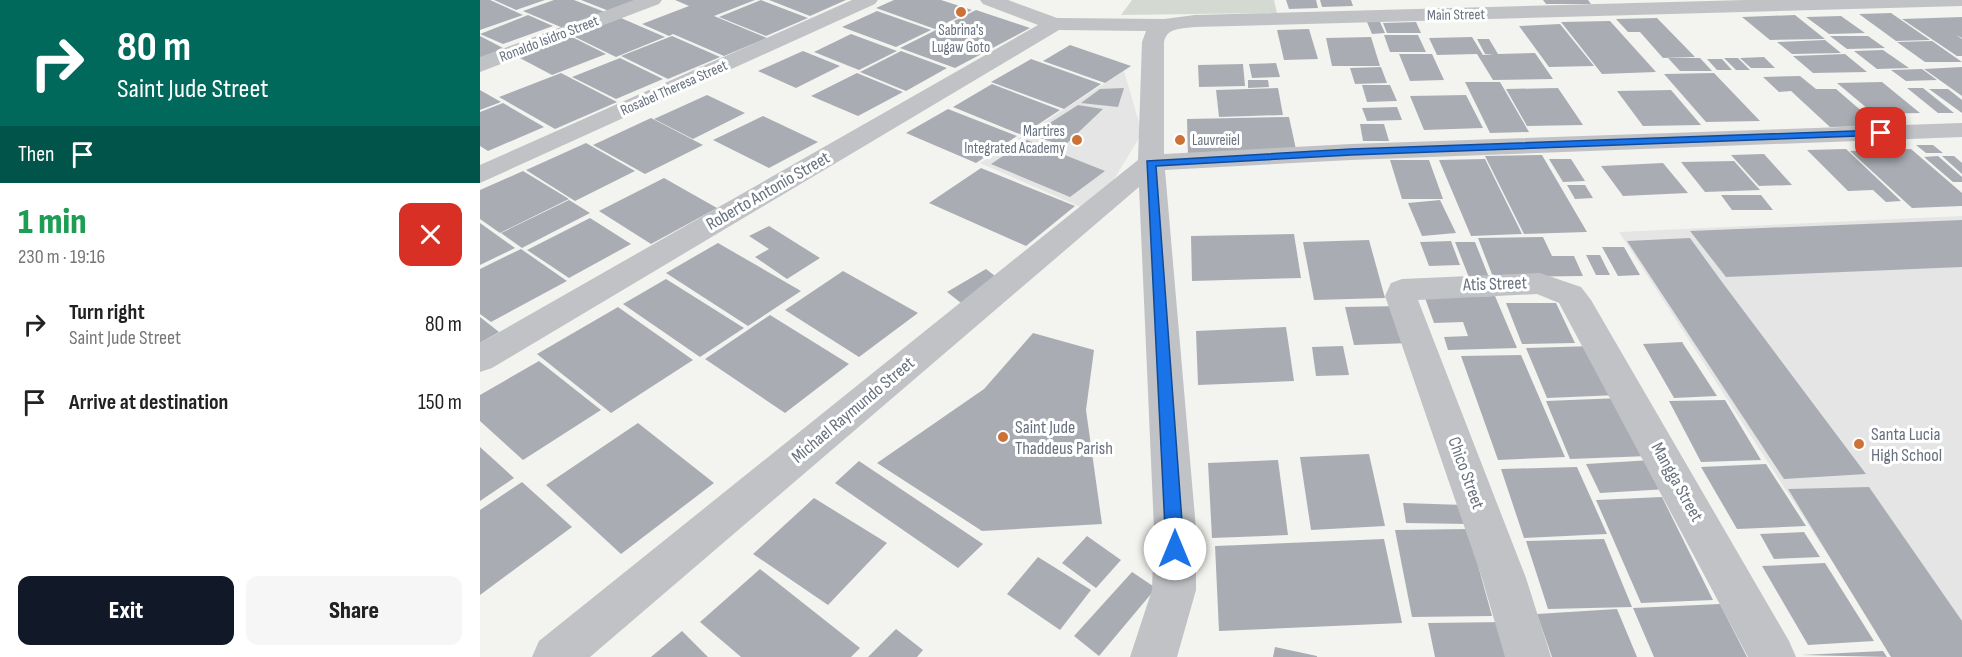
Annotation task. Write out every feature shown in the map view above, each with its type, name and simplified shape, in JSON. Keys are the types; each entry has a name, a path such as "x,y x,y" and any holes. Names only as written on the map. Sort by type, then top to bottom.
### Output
{"street":[{"name":"Ronaldo Isidro Street","path":"480,65 652,0"},
{"name":"Rosabel Theresa Street","path":"480,176 867,0"},
{"name":"Main Street","path":"990,0 1055,24 1164,25 1195,21 1962,0"},
{"name":"Roberto Antonio Street","path":"480,359 1055,24"},
{"path":"1153,657 1160,642 1174,590 1175,529 1150,163 1154,42 1155,33 1164,25"},
{"path":"1150,163 1351,152 1962,130"},
{"name":"Michael Raymundo Street","path":"555,657 1150,163"},
{"name":"Atis Street","path":"1402,290 1540,283 1570,295 1580,308"},
{"name":"Chico Street","path":"1402,290 1401,296 1504,578 1528,657"},
{"name":"Mangga Street","path":"1580,308 1773,657"}],"shaded area":[{"path":"1132,0 1274,0 1277,13 1121,15"},
{"name":"Martires Integrated Academy","path":"1124,71 1142,133 1113,181 1081,207 980,163"},
{"name":"Santa Lucia High School","path":"1962,216 1962,657 1894,657 1619,232"}],"building":[{"path":"480,0 490,0 523,15 480,30"},
{"path":"494,0 545,0 516,10"},
{"path":"554,0 574,0 605,12 563,28 523,11"},
{"path":"581,0 639,0 609,11"},
{"path":"675,0 755,0 714,16 767,38 724,56 673,34 669,36 642,24 689,6"},
{"path":"761,0 808,18 766,36 719,17"},
{"path":"769,0 846,0 810,16"},
{"path":"894,0 941,0 972,10 935,29 876,8"},
{"path":"1286,0 1316,0 1318,8 1289,9"},
{"path":"1320,0 1351,0 1353,6 1322,7"},
{"path":"1543,0 1588,0 1591,4 1546,4"},
{"path":"976,10 1030,28 955,68 900,48"},
{"path":"877,11 931,30 896,47 842,27"},
{"path":"1891,13 1930,40 1896,41 1859,14"},
{"path":"528,15 553,26 503,44 480,34"},
{"path":"1795,15 1825,39 1770,40 1742,17"},
{"path":"1841,16 1865,33 1829,34 1806,17"},
{"path":"1962,17 1962,38 1956,35 1962,39 1962,56 1957,56 1902,19"},
{"path":"621,18 665,37 616,57 573,36"},
{"path":"1657,18 1695,57 1663,58 1640,32 1628,32 1616,19"},
{"path":"1610,21 1656,72 1602,74 1561,22"},
{"path":"1367,22 1380,22 1385,33 1372,34"},
{"path":"1416,22 1421,33 1387,33 1383,23"},
{"path":"1560,24 1594,66 1549,67 1519,26"},
{"path":"1309,29 1318,59 1284,60 1277,30"},
{"path":"851,34 897,51 859,70 814,52"},
{"path":"1384,35 1418,35 1426,52 1390,52"},
{"path":"480,36 505,49 480,58"},
{"path":"672,36 720,57 668,79 621,56"},
{"path":"1830,36 1868,36 1885,48 1847,49"},
{"path":"572,37 606,54 552,75 518,57"},
{"path":"1371,37 1380,66 1332,66 1326,38"},
{"path":"1472,37 1483,55 1494,54 1485,54 1477,39 1489,39 1498,54 1535,53 1553,79 1493,80 1477,54 1437,55 1429,38"},
{"path":"1825,40 1841,53 1792,54 1777,42"},
{"path":"1932,41 1962,62 1925,62 1897,42"},
{"path":"1070,45 1131,66 1105,83 1043,61"},
{"path":"1883,50 1909,68 1877,69 1854,51"},
{"path":"803,51 840,66 796,88 758,71"},
{"path":"901,51 947,68 906,91 860,72"},
{"path":"1399,54 1432,54 1444,80 1410,81"},
{"path":"1845,54 1867,72 1813,73 1793,56"},
{"path":"1764,57 1775,68 1751,68 1740,58"},
{"path":"620,58 663,79 616,99 572,77"},
{"path":"1668,58 1700,58 1712,71 1680,71"},
{"path":"1724,58 1738,58 1750,70 1736,70"},
{"path":"1031,59 1101,84 1064,109 991,82"},
{"path":"1707,59 1722,59 1732,70 1717,70"},
{"path":"1276,63 1280,77 1252,78 1249,64"},
{"path":"1243,64 1245,86 1199,87 1198,65"},
{"path":"1381,67 1387,83 1355,84 1350,68"},
{"path":"1962,67 1962,96 1924,69"},
{"path":"1922,69 1937,80 1906,81 1891,70"},
{"path":"561,73 617,102 555,129 499,97"},
{"path":"857,73 903,92 858,116 811,96"},
{"path":"1714,73 1760,121 1706,122 1664,74"},
{"path":"1800,76 1816,89 1836,89 1879,126 1830,127 1791,91 1779,92 1763,77"},
{"path":"1248,80 1268,80 1269,87 1248,88"},
{"path":"1465,82 1500,82 1529,132 1490,133"},
{"path":"1882,82 1920,113 1874,114 1837,83"},
{"path":"992,84 1060,110 1022,135 953,107"},
{"path":"1362,85 1390,85 1397,101 1367,102"},
{"path":"1124,88 1118,107 1081,103 1100,89"},
{"path":"1278,88 1283,115 1219,117 1216,90"},
{"path":"1558,88 1583,125 1527,126 1506,89"},
{"path":"1907,88 1923,88 1954,113 1938,113"},
{"path":"1929,89 1948,89 1962,100 1962,113"},
{"path":"480,90 501,102 480,110"},
{"path":"1671,90 1701,125 1643,126 1617,91"},
{"path":"707,95 745,113 693,139 654,119"},
{"path":"1466,95 1483,128 1424,130 1410,96"},
{"path":"503,103 544,127 488,151 480,146 480,112"},
{"path":"1078,105 1103,109 1064,146 1031,135"},
{"path":"1397,107 1402,120 1367,121 1362,108"},
{"path":"948,109 1017,136 976,163 906,133"},
{"path":"763,116 818,142 769,168 713,140"},
{"path":"1289,117 1297,154 1188,157 1187,119"},
{"path":"651,118 703,145 645,174 593,145"},
{"path":"1360,124 1384,124 1389,141 1363,141"},
{"path":"1027,140 1105,171 1070,197 991,164"},
{"path":"586,143 635,171 575,201 526,170"},
{"path":"1916,145 1933,145 1943,153 1926,153"},
{"path":"1846,149 1901,201 1886,202 1873,190 1848,191 1807,150"},
{"path":"1911,149 1962,193 1962,206 1912,208 1850,151"},
{"path":"1764,154 1792,185 1759,186 1731,155"},
{"path":"1542,155 1587,232 1524,234 1485,156"},
{"path":"1938,156 1962,177 1962,182 1953,182 1924,157"},
{"path":"1942,156 1954,156 1962,163 1962,174"},
{"path":"1485,159 1522,234 1471,236 1439,160"},
{"path":"1549,159 1571,159 1585,181 1563,182"},
{"path":"1390,160 1429,160 1443,199 1402,199"},
{"path":"1734,161 1760,190 1705,192 1681,162"},
{"path":"1663,163 1688,193 1623,196 1601,166"},
{"path":"981,168 1075,206 1026,246 929,203"},
{"path":"523,171 569,199 500,233 480,219 480,190"},
{"path":"664,178 717,208 651,244 599,211"},
{"path":"1567,185 1585,185 1593,198 1575,199"},
{"path":"1721,195 1761,195 1773,210 1732,210"},
{"path":"569,200 590,213 522,248 501,233"},
{"path":"1440,200 1456,233 1422,236 1408,203"},
{"path":"590,218 631,244 569,278 527,250"},
{"path":"1962,220 1962,267 1726,277 1690,231"},
{"path":"480,223 515,248 480,265"},
{"path":"769,226 820,258 787,279 755,257 769,249 749,236"},
{"path":"1294,234 1301,278 1192,281 1191,236"},
{"path":"1543,237 1552,256 1574,256 1583,276 1493,277 1478,238"},
{"path":"1690,238 1866,474 1784,479 1627,241"},
{"path":"1369,240 1385,298 1314,300 1303,242"},
{"path":"1451,241 1460,265 1429,266 1420,242"},
{"path":"1455,242 1475,242 1490,280 1470,280"},
{"path":"718,243 801,291 748,326 666,273"},
{"path":"1602,247 1624,247 1640,275 1618,276"},
{"path":"521,249 567,281 491,322 480,314 480,269"},
{"path":"1586,255 1600,255 1610,275 1596,275"},
{"path":"986,269 1004,283 965,306 947,292"},
{"path":"843,271 918,313 859,357 785,310"},
{"path":"666,279 744,328 700,357 623,304"},
{"path":"1495,296 1517,348 1448,350 1444,337 1468,336 1463,322 1434,323 1425,298"},
{"path":"1506,303 1556,303 1575,343 1522,344"},
{"path":"1402,306 1412,343 1354,345 1345,307"},
{"path":"618,307 693,360 611,413 537,354"},
{"path":"770,315 849,364 785,413 705,359"},
{"path":"480,317 499,332 480,343"},
{"path":"1286,327 1294,381 1198,385 1196,331"},
{"name":"Saint Jude Thaddeus Parish","path":"1033,333 1094,350 1086,410 1102,524 982,531 877,463 984,389"},
{"path":"1682,342 1717,396 1674,398 1643,344"},
{"path":"1343,346 1349,375 1316,376 1312,347"},
{"path":"1593,346 1618,395 1547,398 1526,348"},
{"path":"1521,355 1565,457 1498,460 1461,356"},
{"path":"539,361 601,410 523,460 480,421 480,395"},
{"path":"1620,398 1649,456 1570,459 1546,401"},
{"path":"1725,400 1761,460 1701,462 1669,401"},
{"path":"638,423 714,483 621,554 546,485"},
{"path":"480,447 514,478 480,501"},
{"path":"1369,454 1385,526 1311,530 1300,457"},
{"path":"1278,460 1288,535 1212,538 1208,463"},
{"path":"1652,460 1668,489 1600,493 1586,464"},
{"path":"859,461 983,544 958,568 835,483"},
{"path":"1766,464 1806,526 1737,529 1701,467"},
{"path":"1577,467 1607,534 1524,538 1501,469"},
{"path":"522,482 572,527 480,595 480,510"},
{"path":"1869,487 1962,621 1962,657 1891,657 1788,489"},
{"path":"1662,497 1713,600 1641,603 1596,500"},
{"path":"814,498 887,543 828,605 753,554"},
{"path":"1403,503 1464,505 1468,524 1406,523"},
{"path":"1468,529 1492,616 1412,617 1395,530"},
{"path":"1804,532 1820,557 1774,559 1760,534"},
{"path":"1087,536 1121,560 1096,588 1062,563"},
{"path":"1384,539 1402,623 1219,631 1215,546"},
{"path":"1604,539 1632,607 1548,609 1526,541"},
{"path":"1038,557 1091,590 1060,630 1007,594"},
{"path":"1825,563 1874,641 1808,645 1762,566"},
{"path":"760,569 860,648 851,657 741,657 700,622"},
{"path":"1132,572 1156,588 1099,656 1074,636"},
{"path":"1720,604 1747,657 1654,657 1633,608"},
{"path":"1617,609 1637,657 1552,657 1537,614"},
{"path":"1506,622 1515,657 1435,657 1428,623"},
{"path":"896,629 923,650 917,657 868,657"},
{"path":"682,631 708,657 651,657"},
{"path":"1275,647 1317,656 1317,657 1273,657"},
{"path":"1883,651 1887,657 1802,655"}],"place":[{"name":"Sabrina's Lugaw Goto","path":"961,12"},
{"name":"Martires Integrated Academy","path":"1077,140"},
{"name":"Lauvreiiel","path":"1180,140"},
{"name":"Saint Jude Thaddeus Parish","path":"1003,437"},
{"name":"Santa Lucia High School","path":"1859,444"}],"route":[{"path":"1175,549 1150,163 1351,152 1881,133"}]}
